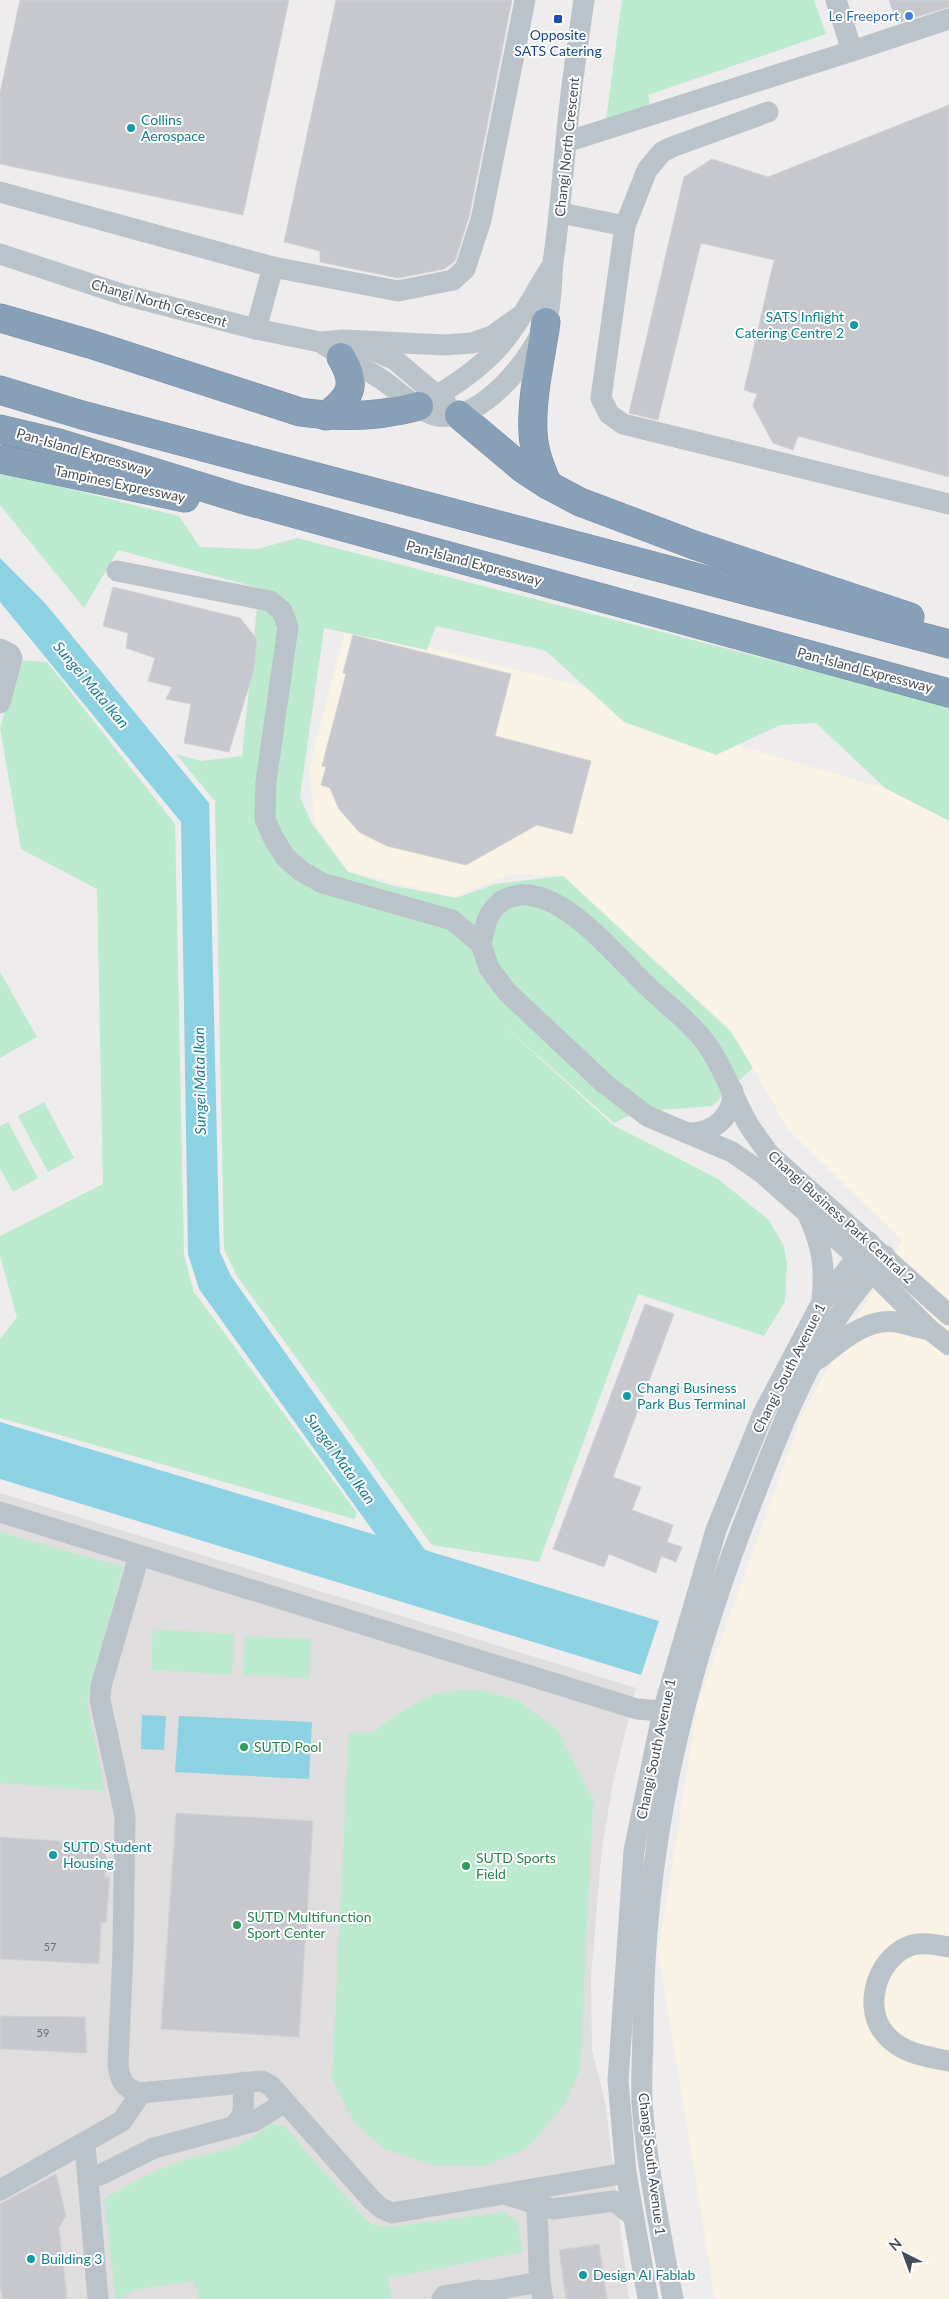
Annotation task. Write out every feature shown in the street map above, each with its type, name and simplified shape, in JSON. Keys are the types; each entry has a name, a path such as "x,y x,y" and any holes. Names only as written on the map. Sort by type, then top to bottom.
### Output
{"highway":[{"path":"0,318 90,344 267,403 300,412 326,416 367,416 428,400"},
{"path":"546,322 533,411 533,435 538,460 548,486"},
{"path":"326,416 348,395 351,382 350,372 335,346"},
{"path":"0,390 92,418 949,644"},
{"path":"459,415 522,468 548,486 580,502 949,631"},
{"name":"Pan-Island Expressway","path":"0,429 59,443 241,499 949,693"},
{"name":"Tampines Expressway","path":"0,459 178,497 223,502 241,499"}],"street":[{"path":"0,192 273,267 398,291 453,280 465,270 481,220 526,0"},
{"name":"Changi North Crescent","path":"335,346 363,368 428,400 435,416 459,415 484,401 505,383 525,359 546,322 561,213 566,142 584,0"},
{"path":"836,0 852,51"},
{"path":"566,142 949,19"},
{"path":"768,112 672,147 662,152 647,170 625,226 601,398 609,414 623,424 949,504"},
{"path":"561,213 625,226"},
{"name":"Changi North Crescent","path":"0,254 121,294 256,329 335,346 472,343 492,336 520,316"},
{"name":"Changi North Crescent","path":"428,400 462,380 492,355 520,316 553,264"},
{"path":"256,329 273,267"},
{"path":"118,571 270,601 282,611 288,627 266,782 265,818 273,838 285,857 300,871 322,883 452,920 481,944"},
{"path":"0,649 10,654 12,658 0,703"},
{"name":"Changi Business Park Central 2","path":"863,1249 806,1211 755,1168 732,1152 647,1116 605,1084 558,1042 507,992 489,968 481,944 486,919 502,899 519,895 536,896 562,907 587,927 704,1040 723,1068 747,1122 769,1154 878,1264 930,1330 949,1345"},
{"path":"452,920 493,910"},
{"path":"691,1134 705,1133 716,1127 725,1118 731,1109 733,1091"},
{"name":"Changi Business Park Central 2","path":"806,1211 820,1241 823,1259 822,1302"},
{"name":"Changi South Avenue 1","path":"648,2299 626,2173 618,2080 634,1851 663,1711 716,1530 762,1414 822,1302 863,1249"},
{"name":"Changi Business Park Central 2","path":"878,1264 949,1315"},
{"name":"Changi South Avenue 1","path":"674,2299 656,2212 642,2103 643,1959 654,1852 682,1713 716,1597 782,1425 810,1365 837,1318 878,1264"},
{"name":"Changi South Avenue 1","path":"810,1365 853,1332 874,1324 894,1322 930,1330"},
{"path":"0,1512 638,1709 663,1711"},
{"path":"139,1556 101,1686 100,1700 125,1816 119,2078 126,2087 141,2092 262,2081 271,2086 381,2208 392,2213 626,2173"},
{"path":"949,1947 925,1944 907,1946 892,1958 880,1974 875,1991 874,2008 877,2023 886,2036 901,2048 949,2061"},
{"path":"235,2127 243,2112 244,2082"},
{"path":"0,2190 122,2121 141,2092"},
{"path":"100,2175 154,2148 255,2121 285,2102"},
{"path":"84,2144 98,2299"},
{"path":"500,2194 515,2196 553,2209 614,2201 632,2215"},
{"path":"442,2299 444,2296 490,2291 541,2290 536,2218 538,2205"}],"shaded area":[{"path":"346,626 607,693 650,720 949,807 949,2299 715,2299 658,1952 698,1703 804,1410 902,1241 788,1129 731,1030 564,876 511,874 453,897 348,871 315,824 309,769"},
{"path":"0,1493 636,1688 613,1783 602,1847 591,1977 592,2050 605,2101 629,2299 0,2299"}],"green space":[{"path":"622,0 814,0 826,34 648,95 650,104 606,120"},
{"path":"0,472 179,516 200,547 258,549 297,538 949,706 949,821 885,788 816,723 780,725 716,755 624,722 546,651 436,626 427,650 324,628 300,797 312,824 348,872 390,885 456,898 495,884 563,876 730,1031 753,1068 712,1106 637,1112 614,1123 501,1023 613,1125 718,1179 769,1220 784,1246 787,1264 785,1302 764,1336 638,1294 539,1562 432,1545 237,1276 224,1249 215,801 176,754 201,761 242,756 259,588 118,550 84,608 0,505"},
{"path":"20,660 47,662 175,824 184,1255 194,1292 357,1513 354,1519 0,1418 0,1339 17,1317 0,1256 0,1236 103,1184 97,889 21,849 0,728"},
{"path":"0,972 37,1037 0,1058"},
{"path":"44,1102 74,1158 48,1172 18,1116"},
{"path":"8,1122 38,1178 13,1192 0,1168 0,1126"},
{"path":"0,1532 123,1567 87,1702 105,1791 0,1783"},
{"path":"153,1629 234,1634 232,1675 151,1670"},
{"path":"245,1636 311,1639 309,1678 243,1675"},
{"name":"SUTD Sports Field","path":"476,1689 517,1700 557,1729 593,1800 580,2070 562,2108 527,2148 485,2166 433,2165 384,2149 354,2122 332,2079 349,1733 373,1732 399,1713 433,1694"},
{"path":"271,2124 283,2125 370,2224 390,2227 503,2212 516,2219 523,2252 388,2278 391,2299 199,2299 194,2281 133,2290 121,2299 116,2299 104,2198 170,2165 234,2147 258,2134"}],"water":[{"name":"Sungei Mata Ikan","path":"0,558 45,603 209,803 220,1252 231,1276 425,1550 659,1621 641,1675 0,1479 0,1422 376,1535 199,1289 188,1254 181,822 0,602"},
{"path":"142,1715 166,1716 164,1750 141,1749"},
{"name":"SUTD Pool","path":"179,1716 312,1722 309,1779 175,1772"}],"building":[{"name":"Collins Aerospace","path":"20,0 289,0 243,215 0,164 0,93"},
{"path":"336,0 512,0 469,217 455,261 444,269 398,278 320,262 320,251 284,242"},
{"name":"Le Freeport","path":"889,0 949,0 949,7 897,23"},
{"name":"SATS Inflight Catering Centre 2","path":"949,105 949,477 798,436 793,450 773,443 753,406 757,394 744,390 774,260 701,243 658,420 629,413 684,177 712,159 768,177"},
{"path":"113,587 240,618 257,639 254,669 229,752 184,743 191,704 166,699 172,687 148,681 155,658 126,648 128,633 103,626"},
{"path":"353,635 511,674 495,736 591,761 572,834 537,825 466,865 387,846 359,832 339,809 330,788 321,785 326,767 322,766 346,674 343,673"},
{"name":"Changi Business Park Bus Terminal","path":"645,1304 674,1314 613,1477 641,1487 632,1510 673,1525 667,1542 682,1547 676,1562 661,1556 656,1573 609,1554 604,1567 553,1549"},
{"name":"SUTD Multifunction Sport Center","path":"176,1813 313,1821 299,2037 161,2029"},
{"path":"0,1837 106,1844 105,1877 110,1877 106,1923 101,1923 99,1964 0,1959"},
{"path":"0,2016 85,2017 87,2053 0,2049"},
{"name":"Building 3","path":"56,2174 66,2216 59,2227 67,2299 3,2299 0,2287 0,2204"},
{"name":"Design AI Fablab","path":"599,2244 607,2299 566,2299 559,2250"}],"place":[{"name":"Le Freeport","path":"909,16"},
{"name":"Opposite SATS Catering","path":"558,19"},
{"name":"Collins Aerospace","path":"131,128"},
{"name":"SATS Inflight Catering Centre 2","path":"854,325"},
{"name":"Changi Business Park Bus Terminal","path":"627,1396"},
{"name":"SUTD Pool","path":"244,1747"},
{"name":"SUTD Student Housing","path":"53,1855"},
{"name":"SUTD Sports Field","path":"466,1866"},
{"name":"SUTD Multifunction Sport Center","path":"237,1925"},
{"name":"Building 3","path":"31,2259"},
{"name":"Design AI Fablab","path":"583,2275"}]}
